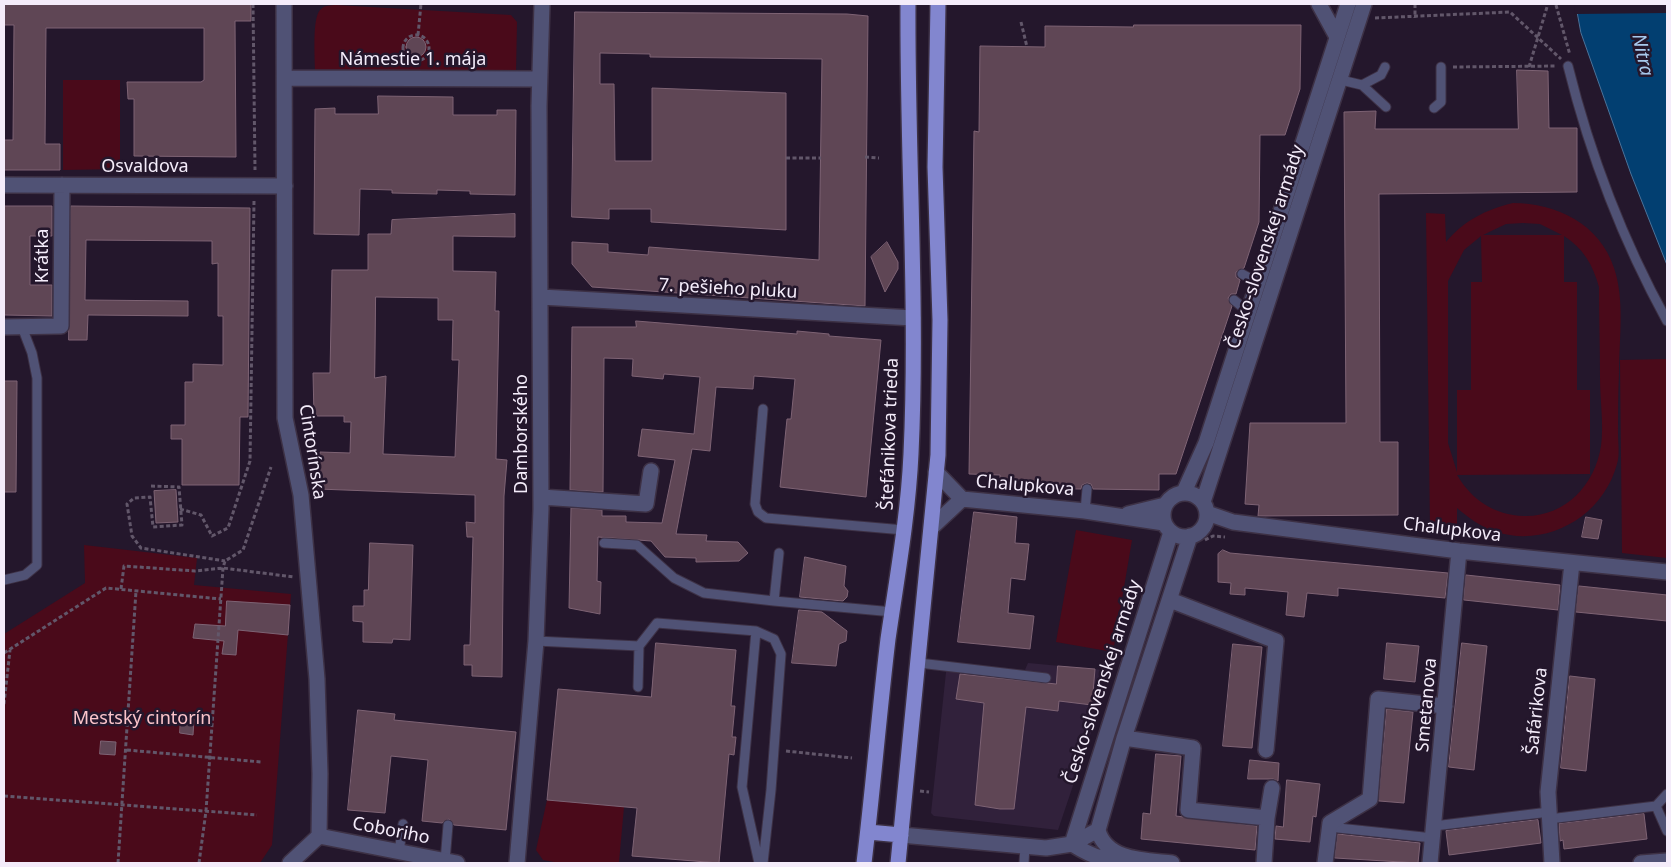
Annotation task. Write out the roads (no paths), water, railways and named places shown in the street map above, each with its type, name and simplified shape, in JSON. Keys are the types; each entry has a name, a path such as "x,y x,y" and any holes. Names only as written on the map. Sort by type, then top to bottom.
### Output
{"main road":[{"name":"Štefánikova trieda","path":"864,863 904,530 911,454 913,318 907,90 908,4"},
{"path":"898,863 919,663 936,472 940,320 935,168 938,4"},
{"path":"913,318 940,320"},
{"path":"868,832 901,835"}],"street":[{"name":"Cintorínska","path":"284,4 286,78 285,418 301,495 316,679 320,774 319,836"},
{"name":"Damborského","path":"517,863 536,641 541,497 540,80 542,4"},
{"path":"1319,4 1337,37"},
{"name":"Česko-slovenskej armády","path":"1184,492 1198,466 1348,4"},
{"name":"Česko-slovenskej armády","path":"1098,830 1124,738 1170,600 1201,524 1266,308 1364,4"},
{"name":"Námestie 1. mája","path":"286,78 540,80"},
{"name":"Osvaldova","path":"4,185 285,186"},
{"name":"Krátka","path":"22,327 61,326 62,185"},
{"name":"7. pešieho pluku","path":"541,297 913,318"},
{"path":"4,327 22,327"},
{"path":"541,497 646,504 651,471"},
{"name":"Chalupkova","path":"936,472 962,499 1085,511 1121,516 1168,527"},
{"path":"1184,492 1192,494 1201,524 1183,537 1168,527 1163,511 1165,505 1173,496 1184,492"},
{"path":"932,527 962,499"},
{"name":"Chalupkova","path":"1121,516 1165,505"},
{"name":"Chalupkova","path":"1201,524 1233,522 1459,550 1667,572"},
{"name":"Česko-slovenskej armády","path":"1072,844 1168,527"},
{"name":"Smetanova","path":"1430,863 1459,550"},
{"name":"Šafárikova","path":"1552,863 1548,792 1572,563"},
{"path":"1170,600 1276,641 1266,750"},
{"path":"1325,863 1330,823 1370,799 1378,699 1446,706"},
{"path":"1124,738 1193,748 1188,810 1267,818"},
{"path":"1264,863 1267,818 1272,788"},
{"path":"901,835 1046,848 1072,844 1098,830 1100,840 1113,851 1133,859"},
{"path":"290,863 319,836"},
{"name":"Coboriho","path":"319,836 451,862"},
{"path":"1072,844 1094,857 1111,861 1133,859 1172,863"},
{"path":"1641,863 1667,861"}],"lane":[{"path":"1570,65 1580,116 1610,201 1645,281 1667,321"},
{"path":"1362,85 1381,75 1385,68"},
{"path":"1434,108 1441,102 1441,68"},
{"path":"1341,80 1362,85 1386,107"},
{"path":"1242,274 1259,281 1266,308"},
{"path":"1234,300 1247,311"},
{"path":"4,580 25,575 37,566 37,378 32,353 22,327"},
{"path":"764,409 755,504 758,512 766,518 904,530"},
{"path":"1085,511 1087,489"},
{"path":"604,543 637,545 674,578 704,593 893,612"},
{"path":"774,601 779,553"},
{"path":"638,687 640,646 657,623 756,631 774,639 781,654 763,863"},
{"path":"756,631 742,787 759,863"},
{"path":"536,641 640,646"},
{"path":"919,663 1046,678"},
{"path":"1338,828 1433,832 1549,816 1656,806 1667,794"},
{"path":"1656,806 1667,832"},
{"path":"399,852 403,824"},
{"path":"448,824 451,862"},
{"path":"1024,863 1025,846"}],"water":[{"name":"Nitra","path":"1576,4 1667,4 1667,265 1631,174 1581,33"}],"park label":[{"name":"Mestský cintorín","path":"142,719"}]}
